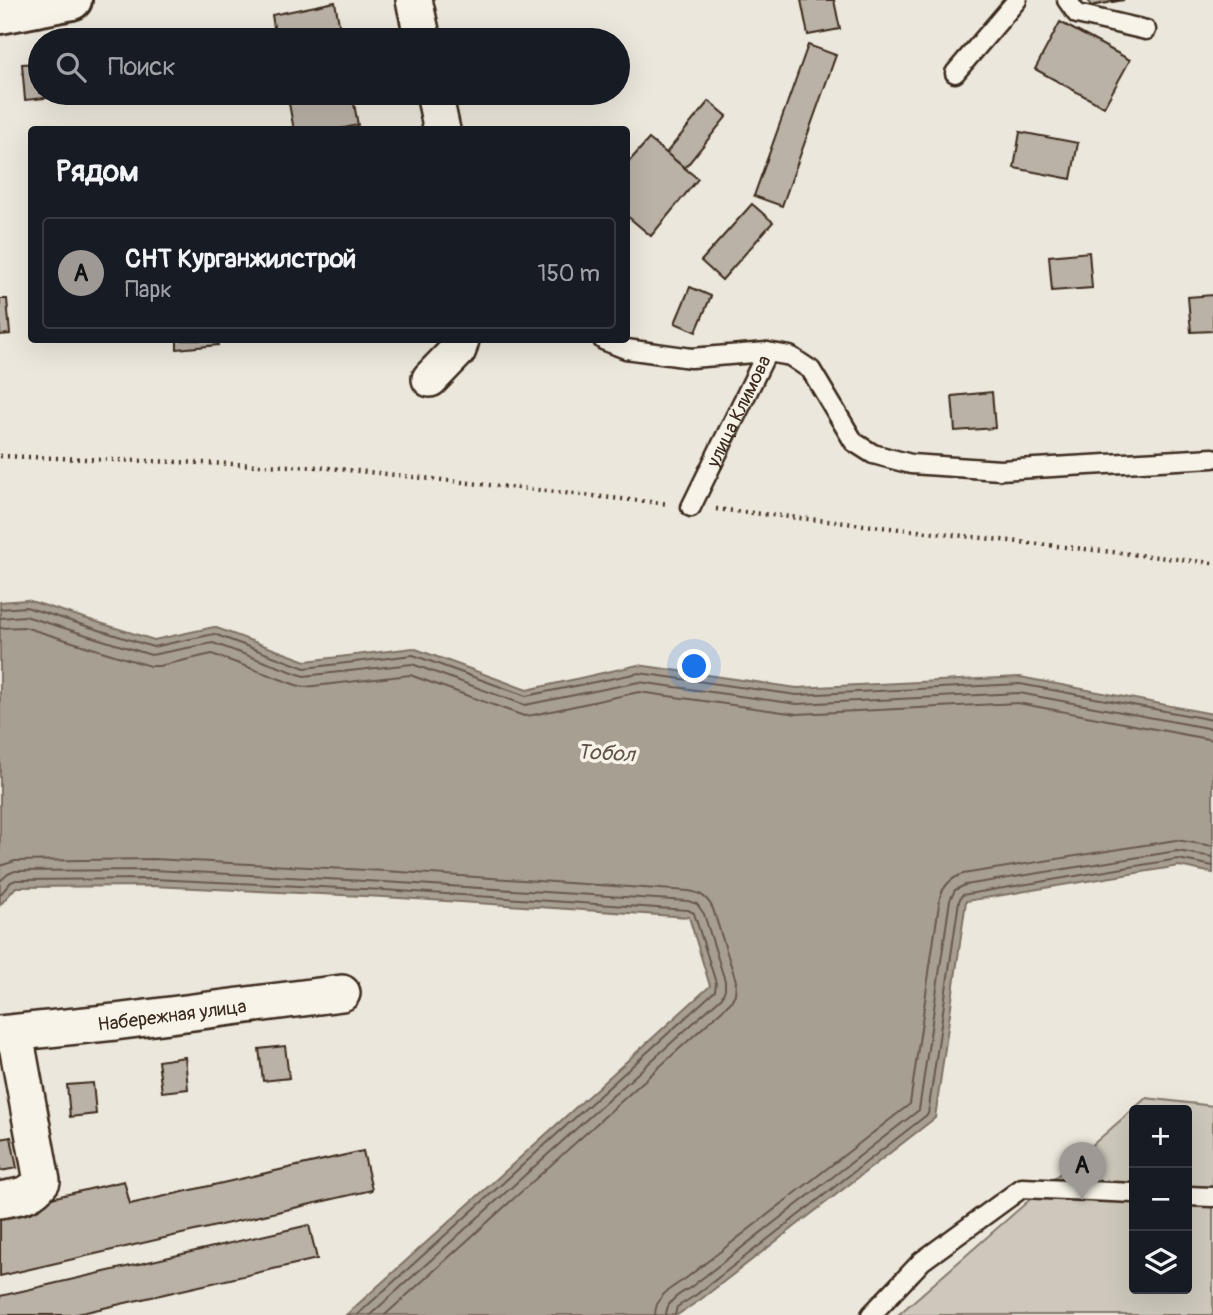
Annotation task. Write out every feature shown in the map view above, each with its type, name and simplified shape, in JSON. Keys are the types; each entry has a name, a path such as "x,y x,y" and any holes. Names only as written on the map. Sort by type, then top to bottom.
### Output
{"street":[{"path":"0,13 72,0"},
{"path":"414,0 420,28"},
{"path":"437,105 441,126"},
{"path":"430,379 458,350 460,343"},
{"name":"Набережная улица","path":"7,1034 342,993"},
{"path":"0,1200 28,1195 37,1189 42,1181 7,1034"}],"lane":[{"path":"955,73 1017,0"},
{"path":"1067,0 1077,14 1146,30"},
{"name":"улица Климова","path":"611,343 626,349 691,358 766,352"},
{"path":"766,352 790,356 811,370 854,442 873,454 912,464 1000,470 1213,458"},
{"name":"улица Климова","path":"691,507 766,352"},
{"path":"871,1315 922,1261 1022,1188 1129,1194"},
{"path":"1192,1196 1213,1197"}],"path":[{"path":"0,456 320,467 1213,563"}],"shaded area":[{"path":"1146,1098 1213,1106 1213,1315 898,1315 1129,1113 1129,1294 1192,1294 1192,1105 1138,1105"}],"water":[{"name":"Тобол","path":"27,600 154,640 214,627 306,661 413,648 527,690 638,665 797,688 1020,677 1213,714 1213,873 1179,866 966,901 935,1118 677,1315 346,1315 710,986 689,917 384,897 152,886 16,887 0,905 0,602"}],"building":[{"path":"801,0 834,0 840,29 808,35"},
{"path":"1089,0 1124,0 1090,6"},
{"path":"335,2 340,28 274,28 272,15"},
{"path":"1060,22 1130,60 1104,107 1035,69"},
{"path":"808,45 836,55 782,206 754,196"},
{"path":"22,64 28,64 28,100 25,100"},
{"path":"709,101 727,116 685,168 666,153"},
{"path":"289,105 354,105 358,125 353,126 293,126"},
{"path":"1020,132 1078,143 1071,179 1014,168"},
{"path":"649,139 698,179 651,236 630,218 630,160"},
{"path":"752,204 773,222 722,280 701,261"},
{"path":"1089,252 1092,288 1052,291 1049,256"},
{"path":"690,287 711,296 696,332 675,323"},
{"path":"1213,295 1213,331 1191,332 1188,297"},
{"path":"0,299 7,299 10,334 0,335"},
{"path":"177,343 218,345 177,349"},
{"path":"992,392 995,428 955,431 952,396"},
{"path":"285,1046 289,1078 263,1081 259,1049"},
{"path":"185,1057 188,1089 162,1092 158,1061"},
{"path":"93,1083 96,1114 70,1117 67,1085"},
{"path":"11,1137 17,1168 0,1171 0,1139"},
{"path":"363,1151 372,1190 0,1276 0,1210 124,1181 130,1204"},
{"path":"309,1225 317,1259 73,1315 0,1315 0,1296"}],"place":[{"name":"СНТ Курганжилстрой","path":"1082,1200"}]}
